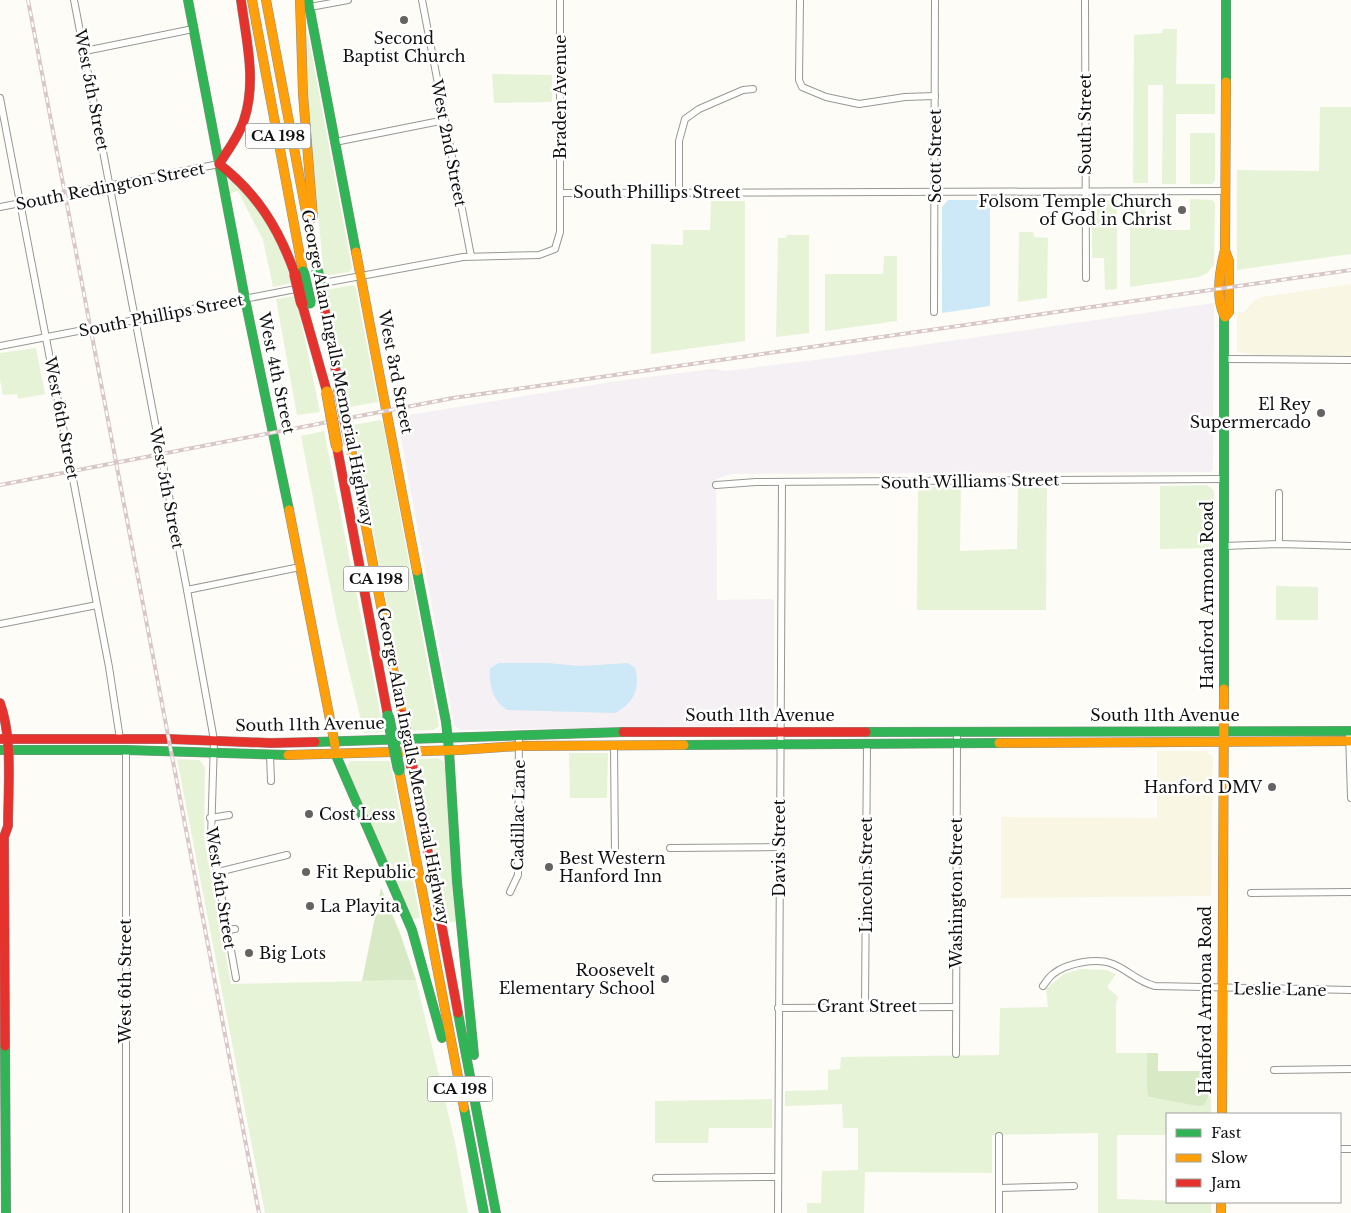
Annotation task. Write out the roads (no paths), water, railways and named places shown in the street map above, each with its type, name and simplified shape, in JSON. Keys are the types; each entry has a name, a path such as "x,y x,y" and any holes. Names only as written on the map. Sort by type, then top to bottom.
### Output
{"main road":[{"name":"West 4th Street","path":"188,0 244,298 273,426 335,747 399,896 418,947 470,1144"},
{"path":"241,0 249,75 249,101 239,132 219,164 241,181 266,211 299,273"},
{"name":"George Alan Ingalls Memorial Highway","path":"252,0 299,273 337,447 484,1213"},
{"name":"George Alan Ingalls Memorial Highway","path":"266,0 496,1213"},
{"path":"300,0 303,94 316,269"},
{"name":"Hanford Armona Road","path":"1222,1113 1225,317 1222,312 1221,262 1225,250 1226,0"},
{"name":"West 3rd Street","path":"309,4 448,736 457,890 482,1139"},
{"path":"0,706 5,716 4,745 8,826 1,834 6,1213"},
{"name":"South 11th Avenue","path":"167,743 213,753 270,755 448,736 614,745 867,743 956,737 1223,730 1350,736"},
{"name":"South 11th Avenue","path":"167,743 214,740 335,747 449,750 519,740 780,732 1222,743 1350,736"},
{"path":"4,745 120,739 167,743"},
{"path":"63,751 74,745 115,745 120,739"},
{"path":"4,745 63,751 126,750 135,744 167,743"}],"street":[{"name":"West 5th Street","path":"74,0 85,50 214,740 210,818 236,978"},
{"path":"309,4 348,0"},
{"name":"West 2nd Street","path":"422,0 471,256"},
{"name":"Braden Avenue","path":"560,0 560,193"},
{"path":"800,0 799,80 802,87 826,97 859,104 905,97 935,96"},
{"name":"Scott Street","path":"934,312 935,0"},
{"name":"South Street","path":"1085,0 1086,278"},
{"path":"85,50 193,29"},
{"path":"678,192 679,141 685,119 707,106 743,90 753,89"},
{"name":"West 6th Street","path":"0,98 118,716 120,739"},
{"path":"336,142 445,120"},
{"name":"South Redington Street","path":"0,207 219,164"},
{"name":"South Phillips Street","path":"0,346 471,256 540,255 552,252 559,241 560,193 1226,191"},
{"path":"1225,359 1351,360"},
{"name":"South Williams Street","path":"716,485 756,482 1224,480"},
{"name":"Davis Street","path":"778,1213 782,483"},
{"path":"1279,493 1279,544"},
{"path":"1224,546 1279,544 1351,546"},
{"path":"187,590 300,567"},
{"path":"0,624 97,605"},
{"path":"1350,736 1351,798"},
{"name":"Washington Street","path":"956,737 956,1054"},
{"name":"Cadillac Lane","path":"510,892 518,874 519,740"},
{"name":"Lincoln Street","path":"865,1006 867,743"},
{"path":"614,745 615,855"},
{"name":"West 6th Street","path":"126,750 126,1213"},
{"path":"270,755 271,781"},
{"path":"210,818 229,815"},
{"path":"670,848 780,847"},
{"path":"218,872 288,855"},
{"path":"1251,893 1351,892"},
{"path":"228,930 235,930"},
{"name":"Leslie Lane","path":"1043,986 1053,974 1069,966 1103,962 1113,964 1136,979 1155,986 1221,989 1351,990"},
{"name":"Grant Street","path":"778,1008 865,1006 956,1007"},
{"path":"1274,1070 1351,1069"},
{"path":"999,1213 1000,1136"},
{"path":"656,1178 777,1177"},
{"path":"1000,1188 1074,1186"}],"water":[{"path":"948,200 990,200 990,306 942,313 942,207"},
{"path":"499,663 547,663 580,666 628,663 635,668 637,675 636,689 627,705 615,713 507,710 498,702 492,692 490,668"}],"railway":[{"path":"28,0 259,1213"},
{"path":"0,485 453,398 1351,270"}],"place":[{"name":"Second Baptist Church","path":"404,20"},
{"name":"Folsom Temple Church of God in Christ","path":"1182,210"},
{"name":"El Rey Supermercado","path":"1321,413"},
{"name":"Hanford DMV","path":"1272,787"},
{"name":"Cost Less","path":"309,814"},
{"name":"Best Western Hanford Inn","path":"549,867"},
{"name":"Fit Republic","path":"306,872"},
{"name":"La Playita","path":"310,906"},
{"name":"Big Lots","path":"249,953"},
{"name":"Roosevelt Elementary School","path":"665,979"}]}
